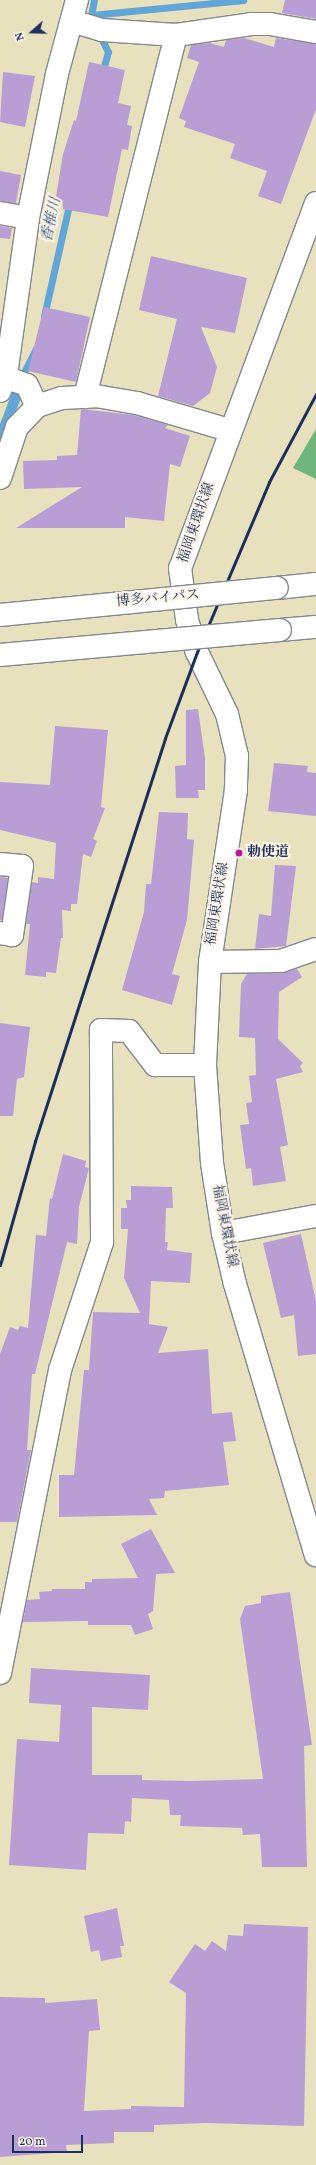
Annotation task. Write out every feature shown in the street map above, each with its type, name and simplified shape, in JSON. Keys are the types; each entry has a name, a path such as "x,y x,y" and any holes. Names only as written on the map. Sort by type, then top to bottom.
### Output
{"main road":[{"path":"37,406 27,385 2,384 28,218 57,74 75,10 96,28 176,35 251,24 270,24 316,32"},
{"path":"85,397 176,35"},
{"name":"福岡東環状線","path":"316,203 230,430 180,568 187,620 197,652 227,714 238,756 236,790 210,962 205,1065 212,1163 223,1233 235,1284 316,1555"},
{"path":"0,213 28,218"},
{"path":"0,478 17,427 37,406 62,398 96,396 137,403 230,430"},
{"name":"博多バイパス","path":"0,614 316,584"},
{"path":"0,655 316,627"},
{"path":"0,864 22,866 12,935 0,933"},
{"path":"210,962 281,961 316,949"},
{"path":"0,1673 60,1370 102,1242 101,1030 129,1031 154,1065 205,1065"},
{"path":"223,1233 316,1216"}],"green space":[{"path":"316,429 316,479 293,468"}],"water":[{"path":"13,390 22,396 0,449 0,424"}],"building":[{"path":"285,0 316,0 316,19 282,13"},
{"path":"244,38 274,47 276,38 316,44 316,109 281,204 258,196 267,171 230,158 235,144 184,127 186,121 179,118 199,62 187,58 191,45 210,43 224,47 226,40"},
{"path":"89,62 125,70 118,103 131,106 127,125 132,126 128,150 122,149 108,217 63,209 63,205 55,203 63,154 74,120 76,121"},
{"path":"3,72 35,76 25,127 0,122"},
{"path":"0,171 21,175 16,203 0,201"},
{"path":"0,226 12,228 10,239 0,238"},
{"path":"151,256 247,278 235,333 201,327 217,367 210,393 193,406 158,396 177,319 139,310"},
{"path":"44,307 90,317 76,382 28,371"},
{"path":"81,409 134,415 168,425 165,428 190,436 180,467 170,464 164,521 125,517 125,528 16,528 82,487 24,489 23,461 57,460 57,456 77,455"},
{"path":"198,709 205,758 205,790 198,790 199,798 176,798 175,766 186,765 186,710"},
{"path":"55,726 108,730 101,807 105,808 93,839 97,841 91,857 83,854 77,904 71,904 71,911 62,910 63,938 61,938 56,973 46,972 46,977 25,975 30,924 26,924 32,882 38,883 38,877 54,879 56,843 0,830 0,782 50,785"},
{"path":"274,763 308,766 307,772 316,773 316,816 268,811"},
{"path":"159,812 188,813 187,839 194,840 187,920 172,974 180,976 172,1005 122,990 144,912 146,884 151,884"},
{"path":"275,865 296,866 286,946 255,949 259,914 271,916"},
{"path":"0,877 8,878 2,920 0,920"},
{"path":"297,969 302,977 279,992 278,1039 303,1063 300,1066 303,1072 276,1079 288,1145 280,1147 286,1181 253,1186 251,1168 246,1169 240,1125 249,1124 246,1103 252,1102 249,1076 256,1075 255,1038 239,1037 241,984 247,974 281,973"},
{"path":"0,1023 30,1027 24,1077 17,1079 13,1116 0,1116"},
{"path":"63,1154 86,1161 85,1167 89,1168 79,1207 77,1244 67,1242 35,1374 32,1374 27,1450 31,1450 17,1522 0,1522 0,1354 10,1327 18,1330 20,1326 28,1328 36,1235 46,1236 50,1198 52,1199"},
{"path":"131,1186 172,1187 173,1208 166,1208 165,1242 168,1242 167,1250 192,1253 190,1283 151,1281 149,1324 168,1327 158,1353 208,1349 212,1414 232,1412 236,1441 223,1442 229,1485 165,1491 164,1498 149,1499 157,1515 59,1517 59,1475 74,1475 84,1370 89,1370 93,1312 140,1313 124,1278 128,1229 121,1229 121,1208 127,1208 126,1200 131,1200"},
{"path":"301,1234 316,1301 316,1354 298,1356 294,1315 281,1318 263,1243"},
{"path":"151,1529 175,1573 156,1574 153,1611 148,1614 153,1629 135,1635 131,1625 88,1625 88,1621 23,1622 27,1600 40,1599 39,1592 52,1591 52,1589 85,1589 85,1582 92,1582 92,1579 138,1578 121,1544"},
{"path":"290,1592 312,1745 304,1746 307,1867 262,1867 260,1834 243,1835 242,1828 180,1826 181,1815 170,1815 169,1800 132,1798 131,1822 125,1821 124,1834 88,1833 86,1870 9,1865 17,1739 59,1742 61,1705 29,1703 31,1668 150,1675 148,1710 92,1707 92,1775 142,1775 142,1780 190,1781 263,1779 240,1619 245,1606 261,1603 261,1596"},
{"path":"117,1908 124,1946 120,1946 122,1957 101,1961 99,1950 91,1952 84,1916"},
{"path":"244,1924 308,1927 304,2126 206,2123 154,2125 154,2132 114,2132 114,2143 66,2145 67,2152 0,2157 0,1997 45,1998 45,2003 97,1999 100,2030 89,2031 84,2111 131,2109 131,2106 184,2107 186,1993 169,1982 195,1944 205,1951 212,1941 226,1951 228,1935 243,1936"}],"waterway":[{"name":"香椎川","path":"94,0 91,15 94,23"},
{"path":"91,15 243,0"},
{"name":"香椎川","path":"99,34 108,52 102,73"},
{"name":"香椎川","path":"44,316 70,201"},
{"name":"香椎川","path":"20,380 36,348"}],"railway":[{"path":"0,1265 35,1141 165,738 197,652 269,482 316,394"}],"place":[{"name":"勅使道","path":"239,853"}]}
